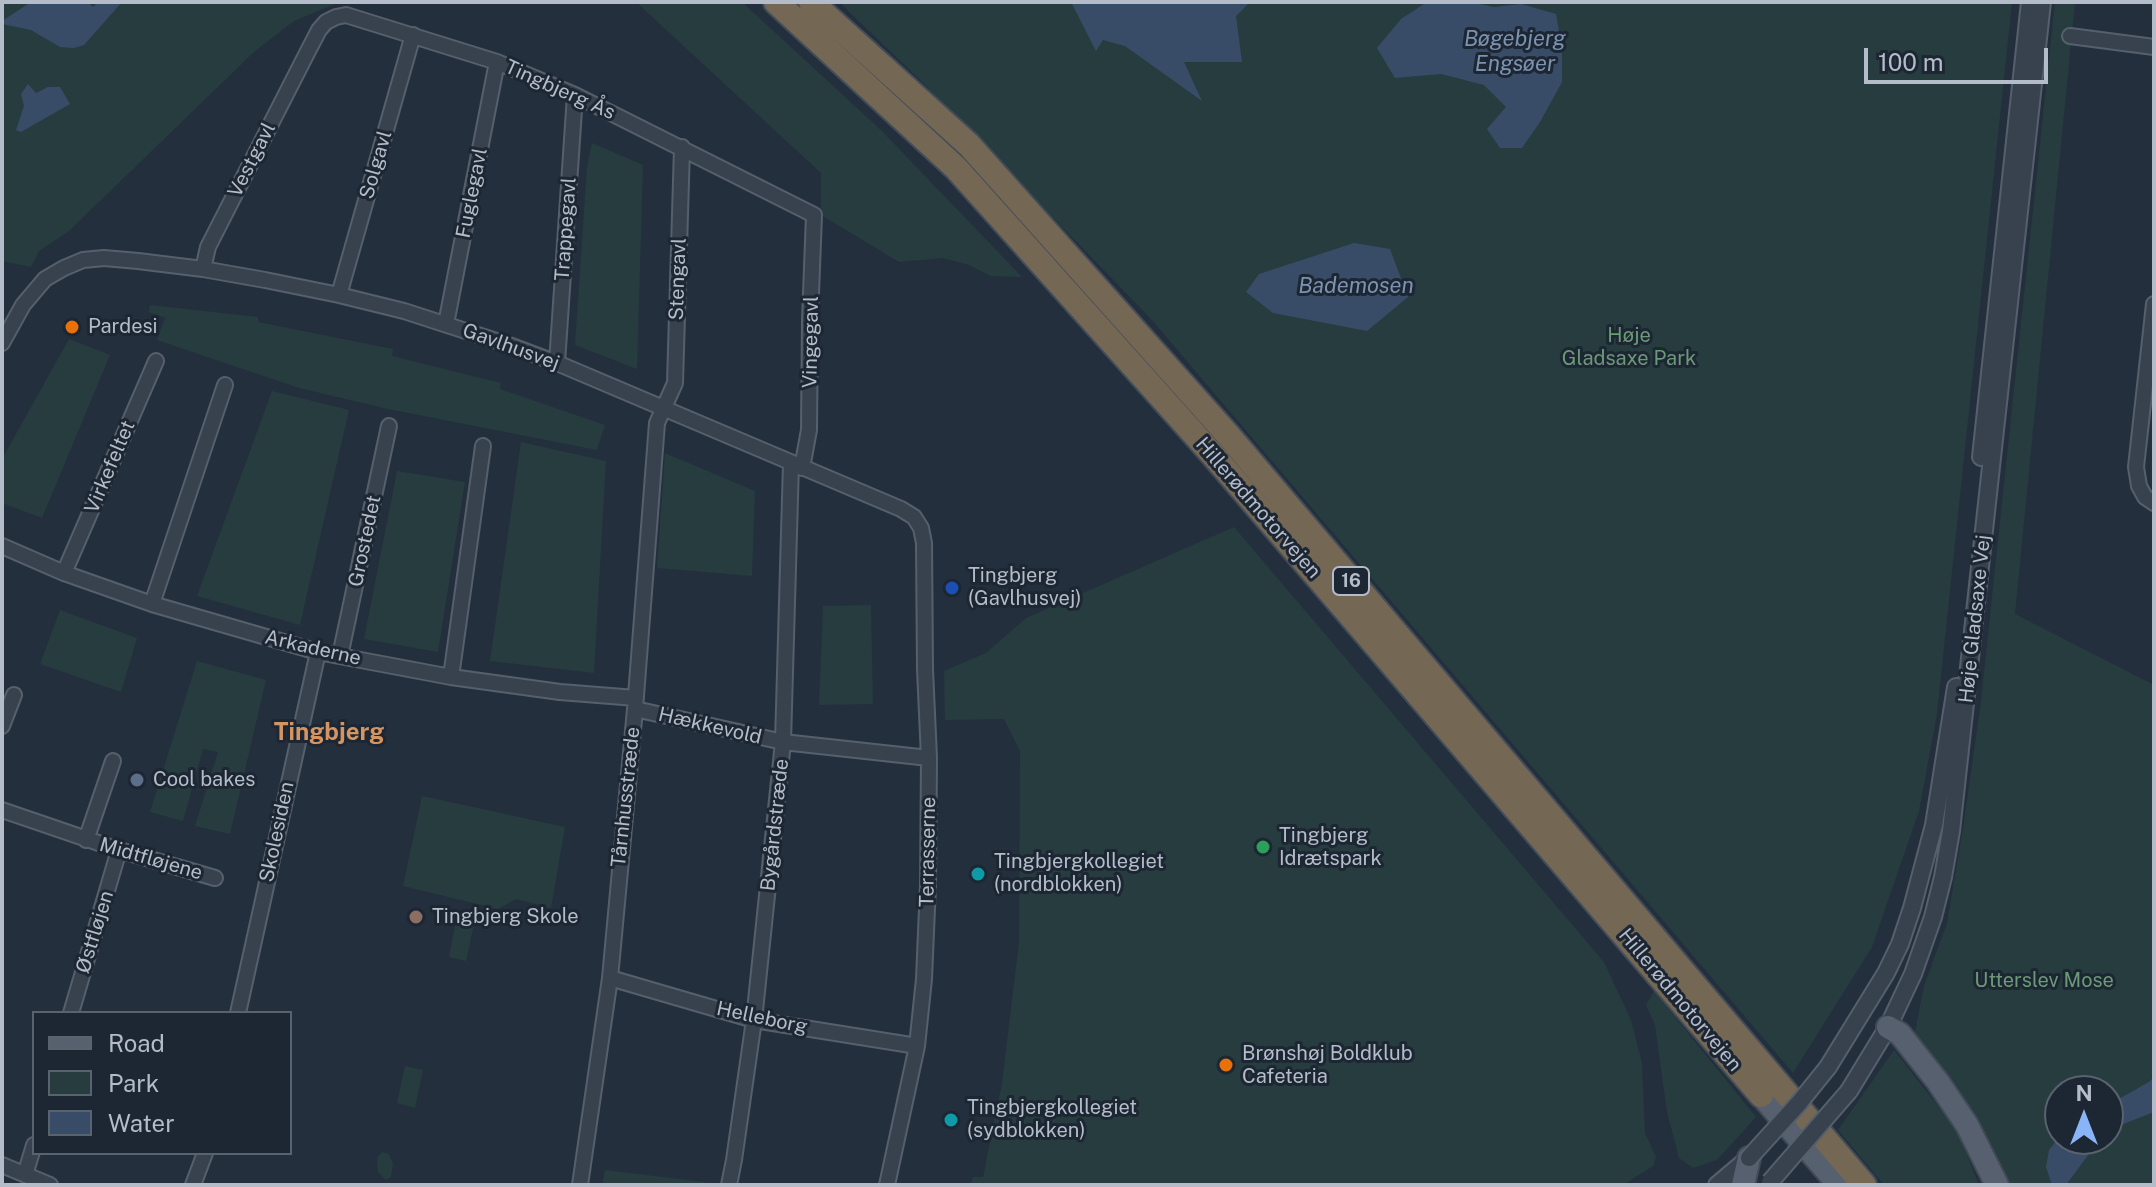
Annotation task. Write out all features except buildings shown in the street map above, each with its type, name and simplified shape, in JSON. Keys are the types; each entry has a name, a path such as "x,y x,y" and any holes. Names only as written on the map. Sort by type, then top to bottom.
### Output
{"highway":[{"name":"Hillerødmotorvejen","path":"776,2 956,168 1213,455 1761,1095"},
{"name":"Hillerødmotorvejen","path":"811,2 969,145 1228,435 1864,1185"}],"main road":[{"path":"1888,1027 1900,1034 1938,1082 1967,1125 1997,1185"},
{"name":"Hillerødmotorvejen","path":"1761,1095 1839,1185"},
{"path":"1743,1185 1749,1158"}],"street":[{"name":"Høje Gladsaxe Vej","path":"1717,1185 1749,1158 1799,1103 1849,1036 1900,944 1934,825 1956,690 2030,2"},
{"name":"Høje Gladsaxe Vej","path":"1769,1184 1849,1091 1888,1027 1913,974 1943,877 1951,831 2042,2"},
{"name":"Tingbjerg Ås","path":"307,53 326,22 346,15 413,35 497,62 575,95 814,215"},
{"name":"Solgavl","path":"339,295 413,35"},
{"path":"2070,36 2154,47"},
{"name":"Vestgavl","path":"203,269 208,247 307,53"},
{"name":"Fuglegavl","path":"446,324 497,62"},
{"name":"Trappegavl","path":"557,363 575,95"},
{"name":"Stengavl","path":"664,409 675,383 682,147"},
{"name":"Vingegavl","path":"796,466 809,430 814,215"},
{"name":"Gavlhusvej","path":"2,343 23,305 45,279 83,260 104,258 203,269 339,295 446,324 557,363 914,517"},
{"path":"2150,500 2139,486 2136,467 2154,304"},
{"name":"Virkefeltet","path":"64,573 156,361"},
{"path":"152,604 225,385"},
{"name":"Tårnhusstræde","path":"580,1185 610,978 636,703 657,423 664,409"},
{"name":"Grostedet","path":"340,656 389,426"},
{"path":"451,677 483,446"},
{"name":"Bygårdstræde","path":"729,1185 754,1020 783,742 796,466"},
{"name":"Terrasserne","path":"887,1185 917,1046 924,979 928,885 929,758 924,543 921,528 914,517"},
{"name":"Arkaderne","path":"2,546 64,573 152,604 318,652 451,677 636,703"},
{"name":"Skolesiden","path":"238,1011 318,652"},
{"path":"2,726 14,695"},
{"name":"Hækkevold","path":"636,703 783,742 929,758"},
{"name":"Midtfløjene","path":"86,840 113,761"},
{"name":"Midtfløjene","path":"2,810 86,840 215,878"},
{"name":"Østfløjen","path":"72,1011 119,850"},
{"name":"Helleborg","path":"610,978 754,1020 917,1046"},
{"path":"1849,1036 1864,1028 1888,1027"},
{"path":"25,1175 32,1152"},
{"path":"193,1185 204,1155"},
{"path":"2,1165 50,1185"}],"green space":[{"path":"2,2 340,2 294,21 255,51 69,231 39,251 31,267 2,261"},
{"path":"636,2 742,2 882,131 1022,277 991,276 969,265 943,258 899,262 821,215 821,173"},
{"name":"Høje Gladsaxe Park","path":"839,2 2012,2 1937,714 1919,811 1872,947 1793,1073 1151,319 923,83"},
{"name":"Utterslev Mose","path":"2055,2 2075,2 2015,614 2154,685 2154,1185 2009,1185 1992,1146 1914,1037 1924,986 1947,923 1981,701"},
{"path":"592,143 643,165 637,369 575,345 587,167"},
{"path":"150,305 258,317 258,322 393,349 392,356 501,383 500,389 605,425 597,450 388,409 299,388 157,340 165,318 149,312"},
{"path":"69,339 110,355 42,518 2,503 2,459"},
{"path":"272,391 349,410 300,625 197,596"},
{"path":"521,442 606,461 594,673 490,661"},
{"path":"665,453 755,491 752,576 657,568"},
{"path":"397,471 465,482 438,652 364,639"},
{"name":"Tingbjerg Idrætspark","path":"1234,527 1604,962 1631,1020 1642,1063 1645,1133 1656,1157 1653,1166 1623,1185 971,1185 973,1177 983,1177 1002,1083 1019,942 1020,751 1004,719 945,720 944,671 986,653 1026,618"},
{"path":"871,605 873,704 819,705 823,606"},
{"path":"60,610 137,638 121,692 40,664"},
{"path":"197,661 266,680 230,834 195,826 218,752 203,749 183,821 150,812"},
{"path":"422,796 565,827 551,908 516,899 498,909 403,886"},
{"path":"456,920 474,924 466,961 449,957"},
{"path":"1654,991 1756,1117 1717,1160 1693,1168 1679,1158 1667,1112 1655,1025 1646,1005"},
{"path":"1894,1050 1957,1130 1979,1185 1884,1185 1838,1130"},
{"path":"405,1066 423,1070 415,1108 397,1103"},
{"path":"382,1152 389,1154 393,1164 391,1177 386,1180 378,1172 377,1165"},
{"path":"605,1170 705,1182 704,1185 602,1185"}],"water":[{"path":"31,2 87,2 93,7 98,2 122,2 84,45 74,48 60,47 31,30 2,24"},
{"path":"1071,2 1250,2 1236,16 1242,62 1184,62 1202,101 1125,46 1103,40 1096,51"},
{"name":"Bøgebjerg Engsøer","path":"1427,2 1470,2 1494,7 1521,4 1556,14 1562,48 1562,82 1522,148 1500,148 1487,129 1506,107 1484,85 1441,74 1395,78 1377,48 1401,19"},
{"path":"28,84 36,93 48,87 60,87 70,104 21,132 16,130 24,106 21,94"},
{"name":"Bademosen","path":"1354,243 1390,249 1408,297 1367,331 1273,313 1246,292 1259,274"},
{"path":"2154,1077 2154,1112 2124,1124 2124,1096"},
{"path":"2048,1155 2088,1155 2066,1185 2052,1185 2046,1167"}],"place":[{"name":"Pardesi","path":"72,327"},
{"name":"Tingbjerg (Gavlhusvej)","path":"952,588"},
{"name":"Cool bakes","path":"137,780"},
{"name":"Tingbjerg Idrætspark","path":"1263,847"},
{"name":"Tingbjergkollegiet (nordblokken)","path":"978,874"},
{"name":"Tingbjerg Skole","path":"416,917"},
{"name":"Brønshøj Boldklub Cafeteria","path":"1226,1065"},
{"name":"Tingbjergkollegiet (sydblokken)","path":"951,1120"}],"district":[{"name":"Tingbjerg","path":"329,733"}]}
